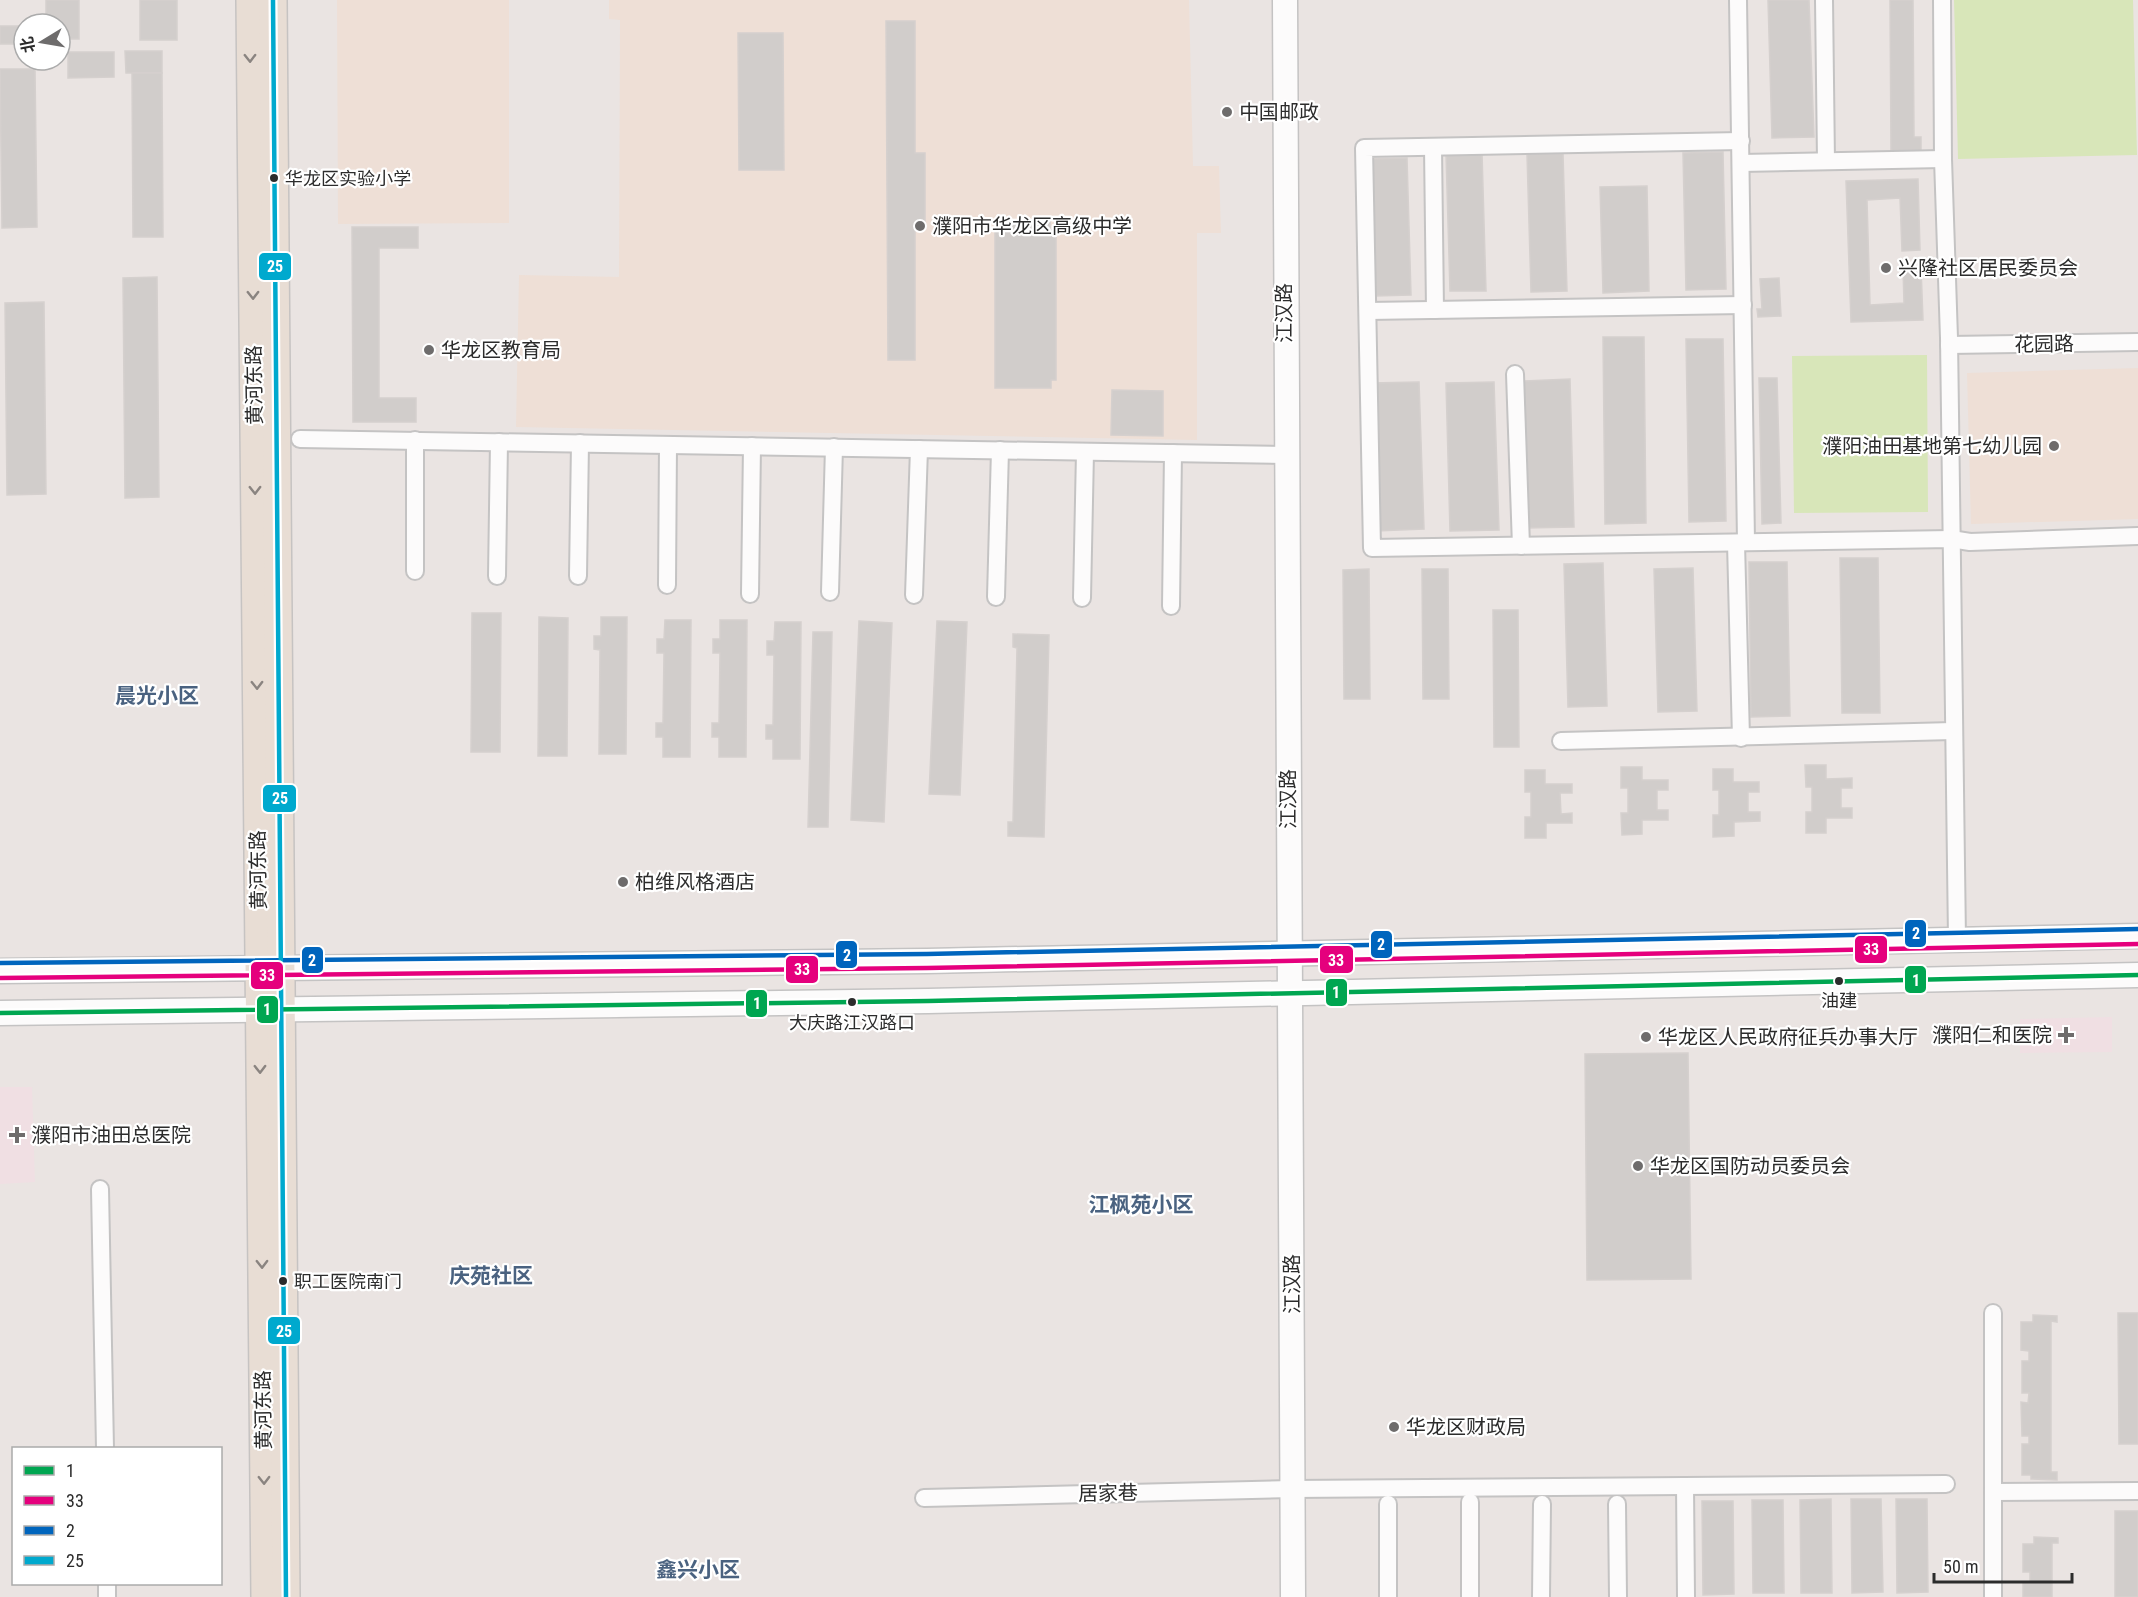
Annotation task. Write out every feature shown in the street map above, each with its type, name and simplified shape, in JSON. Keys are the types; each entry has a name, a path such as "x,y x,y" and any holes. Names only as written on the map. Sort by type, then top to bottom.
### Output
{"main road":[{"name":"黄河东路","path":"250,0 270,968"},
{"name":"黄河东路","path":"265,1597 270,1010 273,0"},
{"name":"江汉路","path":"1285,0 1293,1597"},
{"path":"0,971 927,961 2138,936"},
{"path":"0,1013 1289,994 2138,975"},
{"name":"黄河东路","path":"270,1010 286,1597"}],"street":[{"path":"1738,0 1743,304 1741,738"},
{"path":"1824,0 1826,161"},
{"path":"1942,0 1957,939"},
{"path":"1741,141 1364,148 1372,548 1951,539 1970,542 2138,536"},
{"path":"1433,147 1435,310"},
{"path":"1741,163 1943,159"},
{"path":"1368,311 1743,304"},
{"name":"花园路","path":"1949,345 2138,342"},
{"path":"1515,374 1521,546"},
{"path":"300,438 1286,455"},
{"path":"415,440 415,571"},
{"path":"497,576 499,442"},
{"path":"578,576 580,443"},
{"path":"667,585 668,445"},
{"path":"750,594 752,446"},
{"path":"830,592 834,447"},
{"path":"914,595 919,449"},
{"path":"996,597 1000,450"},
{"path":"1082,598 1085,452"},
{"path":"1171,606 1173,453"},
{"path":"1561,741 1953,731"},
{"path":"100,1189 105,1447"},
{"path":"1993,1313 1993,1597"},
{"name":"居家巷","path":"924,1498 1292,1489 1947,1484"},
{"path":"1685,1486 1686,1597"},
{"path":"1993,1492 2138,1491"},
{"path":"1470,1502 1470,1597"},
{"path":"1388,1504 1388,1597"},
{"path":"1542,1504 1542,1597"},
{"path":"1617,1504 1618,1597"}],"shaded area":[{"name":"华龙区实验小学","path":"337,0 509,0 509,223 338,224"},
{"name":"濮阳市华龙区高级中学","path":"609,0 1189,0 1193,166 1219,166 1221,233 1197,233 1197,440 516,427 519,275 619,277 620,20 609,19"},
{"name":"濮阳油田基地第七幼儿园","path":"2138,368 2138,519 1971,524 1967,373"},
{"name":"濮阳仁和医院","path":"2112,1017 2112,1052 2020,1053 2020,1019"},
{"name":"濮阳市油田总医院","path":"0,1087 32,1087 35,1182 0,1184"}],"green space":[{"path":"1954,0 2133,0 2137,155 1958,159"},
{"path":"1927,355 1928,512 1794,513 1792,356"}],"building":[{"path":"46,0 79,0 79,39 72,39 72,12 46,12"},
{"path":"140,0 177,0 177,40 140,40"},
{"path":"1768,0 1809,0 1814,137 1772,138"},
{"path":"1890,0 1913,0 1914,137 1921,137 1921,152 1891,152"},
{"path":"886,21 915,21 915,153 925,153 925,224 915,224 915,360 888,360"},
{"path":"0,26 12,26 12,44 0,44"},
{"path":"738,33 783,33 784,170 739,170"},
{"path":"125,51 162,51 162,73 126,73"},
{"path":"72,52 114,52 114,77 68,78 68,72 72,72"},
{"path":"0,69 12,69 12,72 35,72 37,227 2,228"},
{"path":"132,73 162,73 163,237 133,237"},
{"path":"1723,152 1726,289 1686,290 1683,153"},
{"path":"1482,153 1486,291 1450,291 1446,154"},
{"path":"1527,154 1563,154 1567,291 1531,292"},
{"path":"1407,158 1411,295 1375,296 1371,159"},
{"path":"1918,179 1920,250 1902,251 1900,198 1867,200 1870,305 1904,303 1903,268 1921,267 1923,320 1851,322 1846,181"},
{"path":"1647,186 1649,291 1603,293 1600,187"},
{"path":"995,220 1050,220 1050,230 1056,230 1056,380 1051,380 1051,388 995,388"},
{"path":"352,227 418,227 418,248 379,248 379,398 416,398 416,422 353,422"},
{"path":"157,277 159,497 125,498 123,278"},
{"path":"1779,278 1781,316 1758,317 1757,309 1762,309 1760,279"},
{"path":"44,302 46,494 7,495 5,303"},
{"path":"1603,337 1644,337 1646,523 1605,524"},
{"path":"1686,339 1723,339 1726,521 1689,522"},
{"path":"1759,378 1777,378 1781,523 1762,524"},
{"path":"1570,379 1574,527 1526,528 1522,381"},
{"path":"1419,382 1424,529 1376,531 1371,383"},
{"path":"1494,382 1499,530 1450,531 1446,383"},
{"path":"1112,390 1163,391 1163,436 1111,435"},
{"path":"1840,558 1878,558 1880,713 1842,713"},
{"path":"1749,562 1787,562 1790,716 1751,717"},
{"path":"1603,563 1607,706 1568,707 1564,564"},
{"path":"1693,568 1697,711 1658,712 1654,569"},
{"path":"1369,569 1370,699 1344,699 1343,570"},
{"path":"1422,569 1448,569 1449,699 1423,699"},
{"path":"1493,610 1518,610 1519,747 1494,747"},
{"path":"472,613 501,613 500,752 471,752"},
{"path":"539,617 568,618 567,756 538,756"},
{"path":"601,617 627,617 626,754 599,754 600,650 594,649 594,636 601,636"},
{"path":"665,620 691,620 690,757 663,757 663,737 656,737 656,723 663,723 664,653 657,653 657,639 664,639"},
{"path":"720,620 747,620 746,757 719,757 719,737 712,737 712,723 719,723 720,653 713,653 713,639 720,639"},
{"path":"859,621 892,623 884,822 851,820"},
{"path":"937,621 967,622 960,795 929,794"},
{"path":"775,622 801,622 800,759 773,759 773,739 766,739 766,725 773,725 774,655 767,655 767,641 774,641"},
{"path":"813,632 832,632 828,827 808,827"},
{"path":"1013,634 1049,635 1044,837 1008,836 1008,822 1013,822 1017,648 1013,647"},
{"path":"1805,765 1826,765 1826,779 1852,778 1852,788 1841,788 1841,808 1852,808 1852,818 1826,818 1826,833 1806,833 1806,812 1812,812 1812,787 1806,787"},
{"path":"1621,767 1642,767 1642,780 1668,780 1668,790 1657,790 1657,810 1668,810 1668,820 1642,820 1642,834 1622,835 1621,813 1628,813 1628,788 1621,788"},
{"path":"1713,769 1733,769 1733,782 1759,782 1759,792 1748,792 1748,812 1760,812 1760,821 1734,822 1734,836 1713,837 1713,815 1719,815 1719,790 1713,790"},
{"path":"1525,770 1545,770 1545,784 1572,784 1572,793 1560,793 1561,814 1572,813 1572,823 1546,823 1546,838 1525,838 1525,817 1531,817 1531,792 1525,792"},
{"name":"华龙区国防动员委员会","path":"1688,1053 1691,1279 1587,1280 1585,1054"},
{"path":"2118,1313 2138,1313 2138,1444 2119,1444"},
{"path":"2033,1315 2057,1316 2057,1322 2051,1321 2051,1472 2057,1472 2057,1480 2031,1479 2031,1475 2022,1475 2022,1444 2029,1444 2029,1436 2022,1436 2021,1402 2028,1403 2029,1393 2022,1393 2022,1361 2029,1361 2029,1351 2021,1350 2021,1322 2033,1322"},
{"path":"1831,1499 1832,1593 1801,1593 1800,1500"},
{"path":"1851,1499 1881,1499 1883,1592 1852,1593"},
{"path":"1896,1499 1927,1499 1928,1592 1897,1593"},
{"path":"1752,1500 1783,1500 1784,1593 1753,1593"},
{"path":"1702,1501 1733,1501 1734,1594 1703,1595"},
{"path":"2115,1511 2138,1511 2138,1597 2115,1597"},
{"path":"2034,1537 2058,1538 2058,1543 2052,1543 2052,1597 2023,1597 2023,1583 2030,1583 2030,1572 2023,1572 2023,1544 2034,1544"}],"transit line":[{"name":"25","path":"273,0 286,1597"},
{"name":"2","path":"0,963 927,954 2138,929"},
{"name":"33","path":"0,978 927,968 2138,944"},
{"name":"1","path":"0,1013 928,1001 2138,975"}],"place":[{"name":"中国邮政","path":"1227,112"},
{"name":"华龙区实验小学","path":"274,178"},
{"name":"濮阳市华龙区高级中学","path":"920,226"},
{"name":"兴隆社区居民委员会","path":"1886,268"},
{"name":"华龙区教育局","path":"429,350"},
{"name":"濮阳油田基地第七幼儿园","path":"2054,446"},
{"name":"柏维风格酒店","path":"623,882"},
{"name":"油建","path":"1839,981"},
{"name":"大庆路江汉路口","path":"852,1002"},
{"name":"濮阳仁和医院","path":"2066,1035"},
{"name":"华龙区人民政府征兵办事大厅","path":"1646,1037"},
{"name":"濮阳市油田总医院","path":"17,1135"},
{"name":"华龙区国防动员委员会","path":"1638,1166"},
{"name":"职工医院南门","path":"283,1281"},
{"name":"华龙区财政局","path":"1394,1427"}],"district":[{"name":"晨光小区","path":"157,696"},
{"name":"江枫苑小区","path":"1141,1205"},
{"name":"庆苑社区","path":"491,1276"},
{"name":"鑫兴小区","path":"698,1570"}]}
